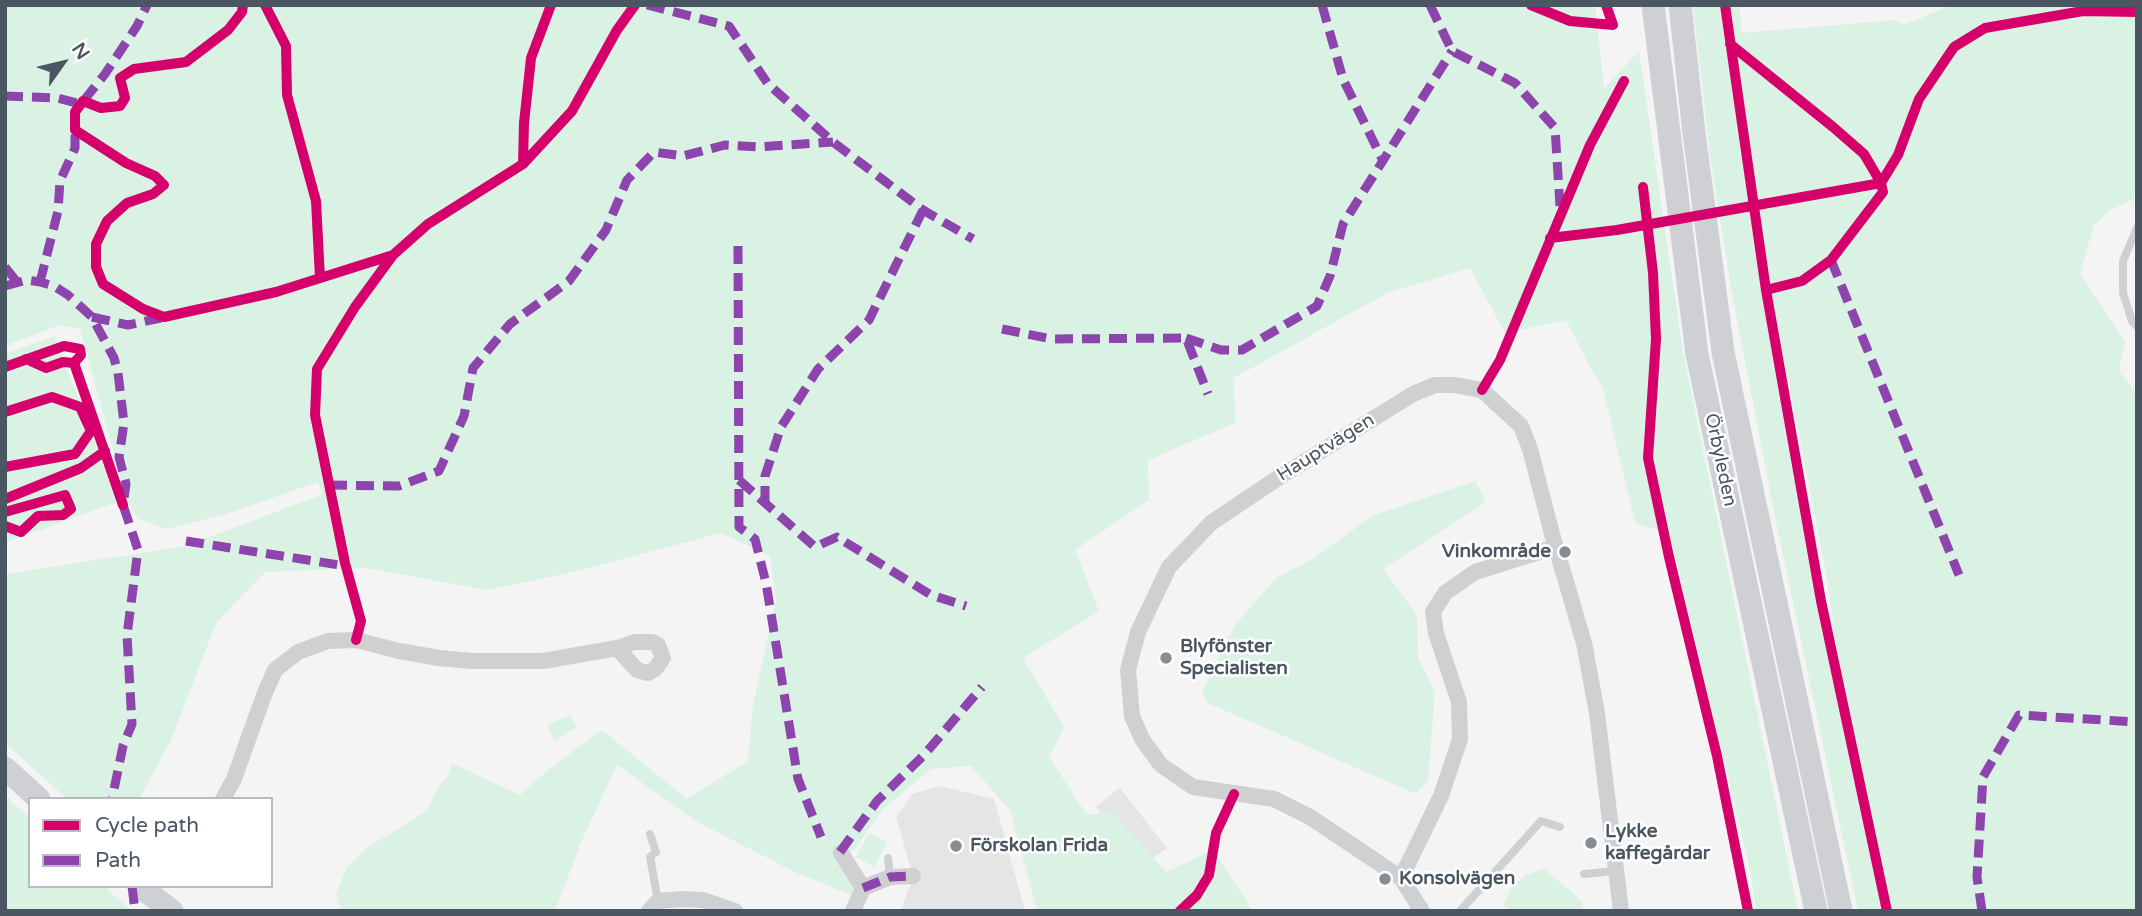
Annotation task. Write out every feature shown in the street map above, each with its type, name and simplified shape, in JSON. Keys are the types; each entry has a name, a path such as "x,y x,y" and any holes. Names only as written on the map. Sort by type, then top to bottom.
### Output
{"main road":[{"name":"Örbyleden","path":"1653,5 1697,354 1816,911"},
{"name":"Örbyleden","path":"1680,5 1723,352 1841,911"},
{"path":"5,768 37,797"},
{"path":"151,890 172,911"}],"street":[{"name":"Hauptvägen","path":"1422,911 1401,878 1310,817 1274,799 1193,788 1161,765 1142,739 1132,716 1128,696 1128,670 1138,632 1169,566 1211,523 1413,394 1435,386 1454,385 1482,390 1521,426 1541,484 1586,654 1597,713 1621,911"},
{"path":"1401,878 1441,796 1460,739 1459,702 1436,633 1433,612 1445,593 1475,572 1556,547"},
{"path":"224,797 234,779 253,722 275,670 298,652 328,641 354,640 417,654 472,661 544,660 617,648"},
{"path":"841,853 863,888"},
{"path":"853,911 863,888 890,877 913,876"},
{"path":"653,906 682,898 703,900 735,911"}],"lane":[{"path":"2137,228 2123,261 2123,293 2132,321 2137,327"},
{"path":"1460,911 1541,821 1560,827"},
{"path":"650,834 656,852 650,857 653,906"},
{"path":"888,858 890,877"},
{"path":"1584,874 1616,871"}],"shaded area":[{"name":"Förskolan Frida","path":"940,786 994,799 1025,911 901,911 913,876 896,817 912,794"},
{"path":"1120,788 1167,848 1141,867 1096,806"}],"green space":[{"path":"5,5 1595,5 1604,89 1639,51 1683,353 1798,911 1756,911 1751,874 1670,534 1635,523 1603,388 1566,320 1505,333 1470,268 1387,293 1234,378 1235,423 1148,460 1149,500 1075,550 1099,611 1023,658 1064,727 1049,757 1087,815 1111,811 1166,872 1213,850 1253,911 1037,911 1010,810 971,766 931,769 883,809 851,854 853,896 797,873 697,822 617,765 582,840 555,911 340,909 336,894 347,867 365,849 427,811 438,787 450,773 451,763 520,795 550,768 602,730 687,799 748,761 753,705 776,600 770,556 721,533 574,572 487,590 366,568 265,572 216,623 171,740 140,797 65,797 5,743 5,574 186,546 323,494 318,482 226,514 166,529 139,519 127,502 80,329 59,325 5,346"},
{"path":"1693,5 1739,5 1742,33 1896,20 1904,25 1951,5 2137,5 2137,197 2109,211 2094,225 2080,273 2125,342 2119,371 2137,394 2137,911 1889,911 1851,736 1826,572 1778,329 1771,342 1846,738 1883,911 1858,911 1775,517 1732,294 1710,156"},
{"path":"55,336 117,502 5,543 5,354"},
{"path":"1475,481 1486,502 1383,569 1417,615 1418,658 1435,692 1428,780 1416,794 1208,703 1202,692 1235,625 1277,577 1309,561 1374,515"},
{"path":"570,715 577,727 555,741 547,725"},
{"path":"5,796 28,816 28,888 106,888 131,911 5,911"},
{"path":"869,833 887,842 874,867 856,857"},
{"path":"1544,869 1574,894 1582,903 1583,911 1512,911 1504,905 1511,888 1526,875"}],"marked path":[{"path":"5,96 57,98 81,104 105,74 137,26 147,5"},
{"path":"647,5 729,26 768,84 833,142 923,210 973,239"},
{"path":"1322,5 1343,79 1383,161"},
{"path":"1430,5 1452,51 1515,83 1555,128 1560,206"},
{"path":"1186,338 1221,350 1242,350 1317,306 1330,276 1343,224 1452,51"},
{"path":"40,282 58,211 60,181 75,148 75,130"},
{"path":"329,485 399,486 439,471 464,416 473,368 510,324 569,281 606,230 627,180 654,152 683,156 725,145 758,147 833,142"},
{"path":"765,504 765,476 781,427 818,369 869,320 923,210"},
{"path":"738,246 739,527 755,539 766,583 798,779 821,837"},
{"path":"1831,260 1959,575"},
{"path":"5,267 17,282"},
{"path":"5,286 27,280 54,286 68,295 92,317 114,358 118,373 124,423 119,457 126,484 123,505 138,550 127,635 132,724 123,746 112,797"},
{"path":"92,317 128,325 161,318"},
{"path":"1002,329 1052,339 1186,338 1208,394"},
{"path":"739,480 815,547 837,537 931,595 966,606"},
{"path":"186,541 346,566"},
{"path":"840,852 877,801 924,755 982,687"},
{"path":"1982,911 1977,877 1983,777 2019,715 2137,722"},
{"path":"863,888 890,877 913,876"},
{"path":"132,888 135,911"}],"cycle path":[{"path":"243,5 242,12 228,30 186,62 134,69 120,78 125,98 120,106 101,108 83,101 75,112 75,130 126,163 155,176 164,185 153,194 127,203 107,221 96,244 96,267 103,284 143,309 164,317 276,292 393,255"},
{"path":"265,5 286,46 287,95 316,201 320,278"},
{"path":"523,164 531,58 551,5"},
{"path":"356,640 361,621 345,563 315,415 317,369 355,307 393,255 428,224 523,164 572,111 617,30 635,5"},
{"path":"1531,5 1570,21 1613,25 1606,5"},
{"path":"1725,5 1766,290 1821,601 1887,911"},
{"path":"1766,290 1802,281 1831,260 1883,192 1881,183 1898,155 1919,99 1954,47 1985,28 2083,11 2137,12"},
{"path":"1550,238 1617,230 1881,183 1864,154 1730,44"},
{"path":"1482,390 1500,360 1590,145 1624,81"},
{"path":"1643,187 1653,273 1656,339 1648,458 1717,756 1748,911"},
{"path":"5,367 64,346 80,349 81,355 74,363"},
{"path":"26,359 46,368 63,362 74,363 123,505"},
{"path":"5,412 52,397 80,407 91,431 75,454 5,467"},
{"path":"5,499 81,468 105,451"},
{"path":"5,512 65,495 71,509 63,515 38,516 21,532 5,526"},
{"path":"1180,911 1197,895 1209,875 1216,833 1234,794"}],"place":[{"name":"Vinkområde","path":"1565,552"},
{"name":"Blyfönster Specialisten","path":"1166,658"},
{"name":"Lykke kaffegårdar","path":"1591,843"},
{"name":"Förskolan Frida","path":"956,846"},
{"name":"Konsolvägen","path":"1385,879"}]}
